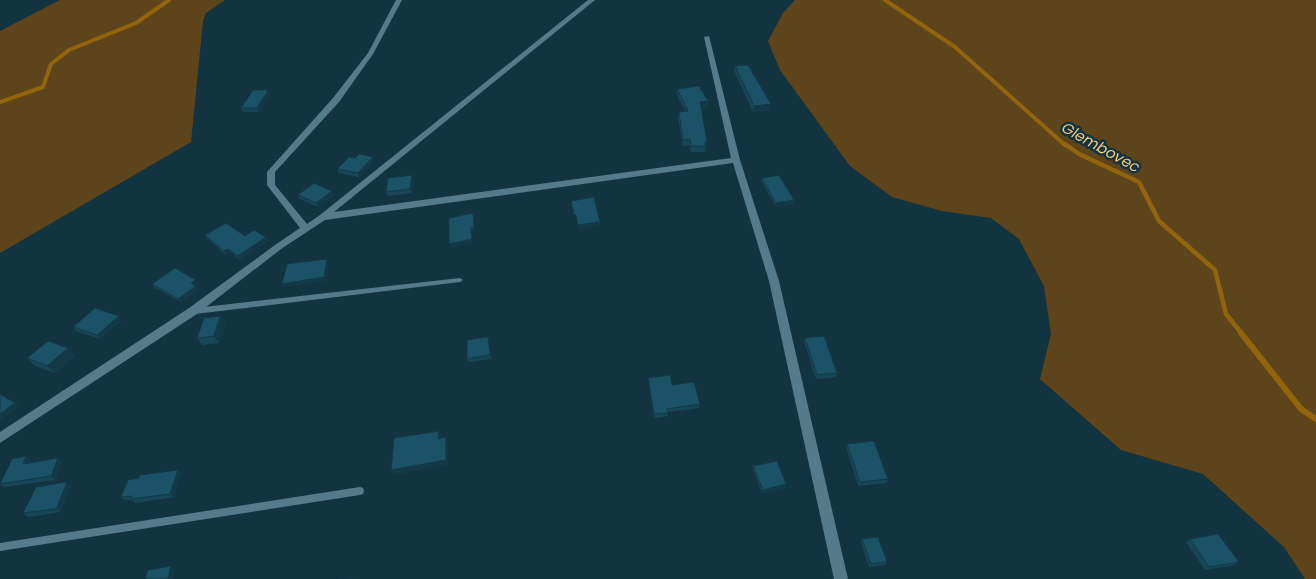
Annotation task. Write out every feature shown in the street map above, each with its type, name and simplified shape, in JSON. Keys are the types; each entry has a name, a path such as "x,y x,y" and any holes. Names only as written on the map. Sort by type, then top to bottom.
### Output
{"street":[{"path":"305,228 271,185 271,172 336,100 365,61 399,0"},
{"path":"0,438 193,311 305,228 323,217 592,0"},
{"path":"707,37 736,160 774,281 841,579"},
{"path":"323,217 736,160"}],"lane":[{"path":"193,311 460,280"},
{"path":"0,547 360,490"}],"shaded area":[{"path":"60,0 225,0 206,13 203,21 191,142 0,253 0,31"},
{"path":"795,0 1316,0 1316,579 1305,579 1284,547 1203,474 1121,450 1040,379 1051,334 1044,286 1019,239 991,218 942,211 892,197 850,166 780,70 768,41 783,13"}],"building":[{"path":"748,65 771,104 754,106 735,66"},
{"path":"699,86 708,101 700,102 707,141 705,142 706,146 691,146 690,139 683,140 679,112 688,111 677,89"},
{"path":"253,90 268,90 257,108 241,108"},
{"path":"359,154 373,157 358,173 337,169 349,157 355,158"},
{"path":"412,175 410,189 386,192 388,178"},
{"path":"779,175 794,200 776,203 762,178"},
{"path":"314,183 332,191 316,203 298,195"},
{"path":"594,197 600,222 578,225 571,201"},
{"path":"473,213 474,227 471,228 472,239 449,244 449,218"},
{"path":"226,223 245,236 254,230 266,237 238,256 228,249 224,251 205,235"},
{"path":"327,259 324,277 282,284 287,264"},
{"path":"175,268 196,280 191,283 196,286 178,299 152,284"},
{"path":"95,308 119,316 97,335 73,327"},
{"path":"220,316 214,336 197,338 204,318"},
{"path":"824,336 837,373 817,375 805,338"},
{"path":"488,337 490,355 467,359 467,340"},
{"path":"48,341 68,348 47,366 27,358"},
{"path":"670,375 672,385 694,382 700,404 667,409 668,413 654,414 648,378"},
{"path":"0,394 15,403 0,414"},
{"path":"439,431 438,439 446,437 446,460 391,470 394,438"},
{"path":"874,441 888,479 860,482 847,444"},
{"path":"26,456 23,464 58,458 51,476 0,484 12,459"},
{"path":"777,461 786,484 763,490 753,466"},
{"path":"178,470 170,494 131,499 132,496 121,497 128,480 139,478 140,475"},
{"path":"67,482 56,509 23,513 36,487"},
{"path":"1218,534 1239,562 1209,567 1190,539"},
{"path":"878,537 887,562 871,564 862,539"},
{"path":"171,566 168,579 145,579 148,570"}],"waterway":[{"path":"0,102 43,87 51,64 69,50 136,23 169,0"},
{"name":"Glembovec","path":"885,0 955,47 1066,146"},
{"name":"Glembovec","path":"1065,144 1079,154 1139,182 1159,221 1215,270 1226,314 1242,334"},
{"name":"Glembovec","path":"1241,333 1301,409 1316,419"}]}
